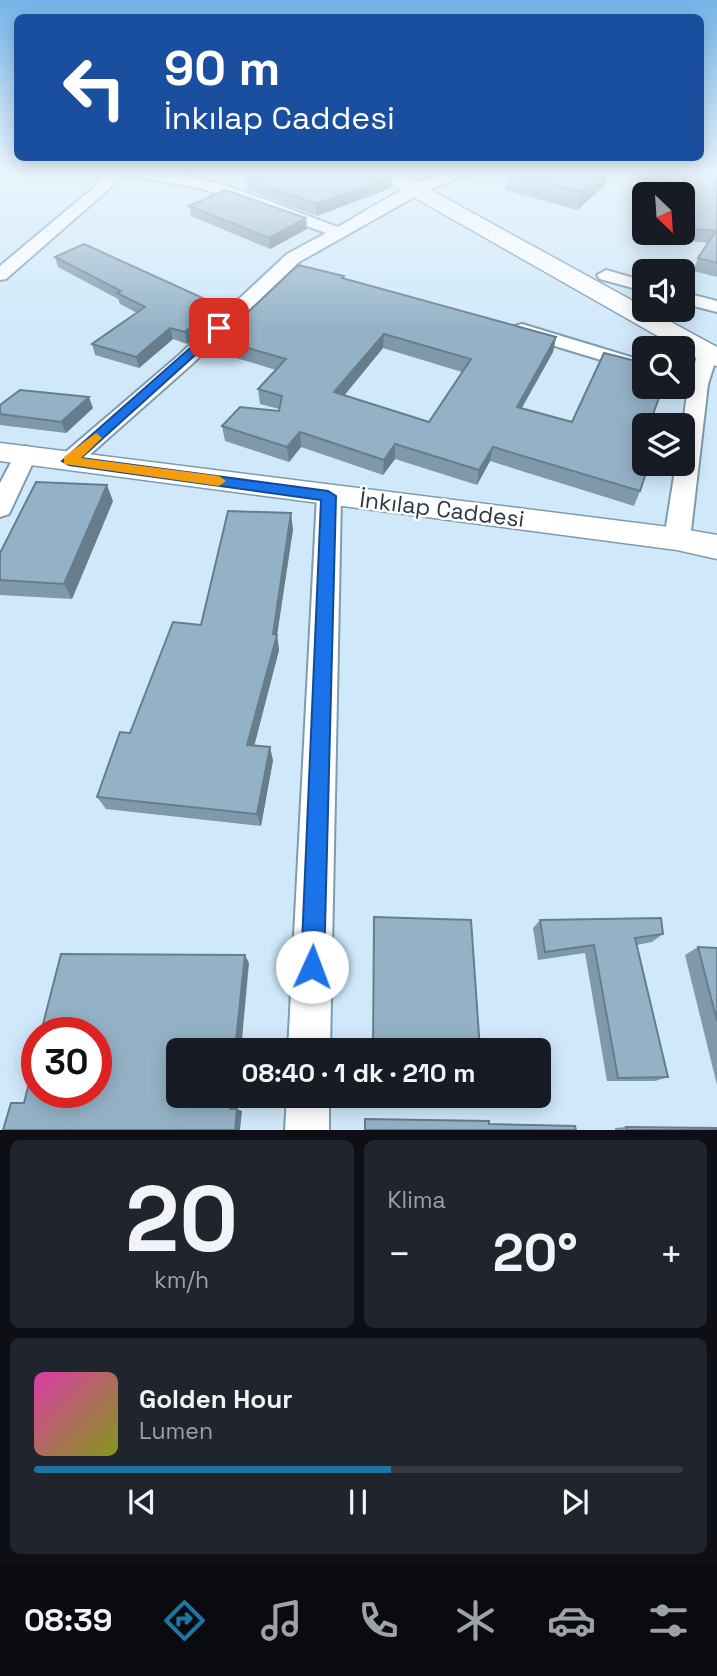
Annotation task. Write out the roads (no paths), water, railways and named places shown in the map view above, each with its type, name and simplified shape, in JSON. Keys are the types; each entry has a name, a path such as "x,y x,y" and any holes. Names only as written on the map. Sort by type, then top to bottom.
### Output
{"main road":[{"path":"496,224 714,348"},
{"path":"505,224 632,289"},
{"path":"685,322 714,348"}],"street":[{"path":"0,275 60,224"},
{"path":"315,224 338,232"},
{"path":"69,461 185,360 288,263 351,224"},
{"path":"288,263 315,271"},
{"path":"606,275 632,283"},
{"path":"695,301 717,307"},
{"path":"502,325 632,363"},
{"path":"695,374 714,348"},
{"path":"677,539 689,399"},
{"path":"0,508 13,453"},
{"name":"İnkılap Caddesi","path":"13,453 328,496 677,539 717,547"},
{"path":"309,1038 328,496"},
{"path":"307,1130 308,1108"}]}
